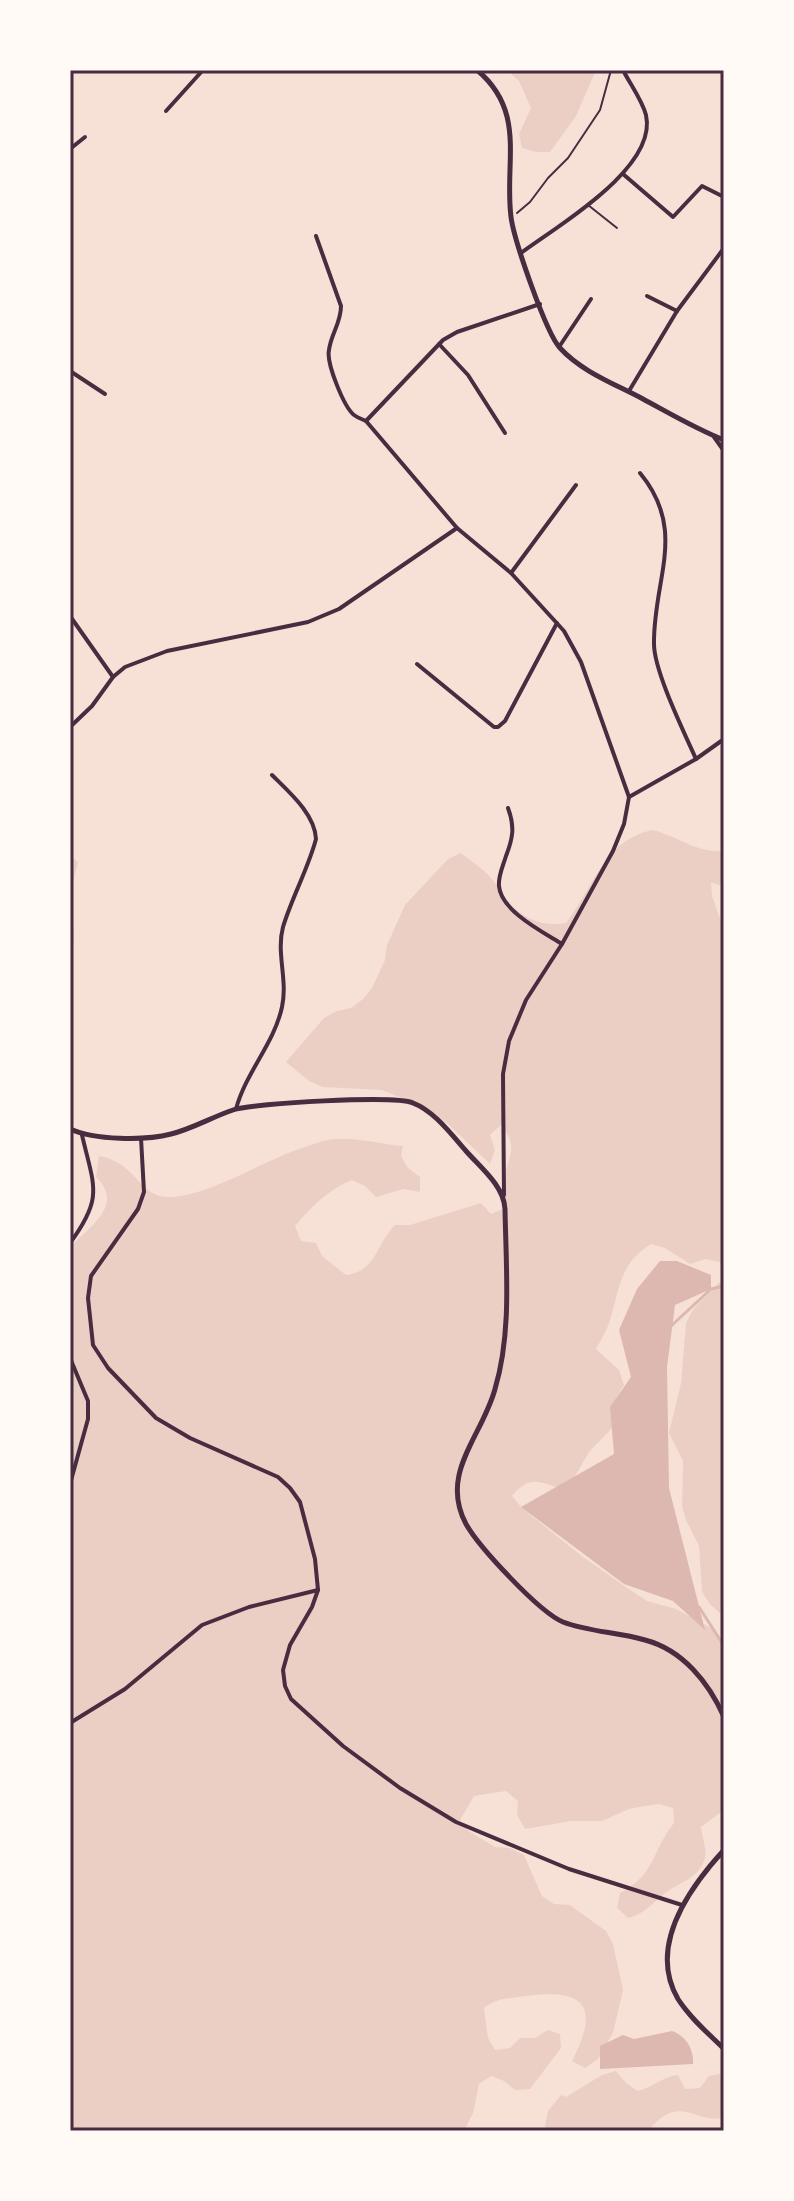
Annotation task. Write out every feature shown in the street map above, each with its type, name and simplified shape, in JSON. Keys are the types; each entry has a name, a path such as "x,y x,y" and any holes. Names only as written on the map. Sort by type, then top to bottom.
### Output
{"street":[{"path":"166,111 203,70"},
{"path":"477,70 498,91 508,118 511,136 511,217 521,253 559,347 588,371 724,440"},
{"path":"521,253 587,205 623,174 640,150 646,133 646,114 623,70"},
{"path":"70,149 85,137"},
{"path":"623,174 673,217 702,186 724,197"},
{"path":"316,236 341,306 341,317 329,348 331,368 348,408 366,421 457,528 511,573 557,623 581,662 629,797 624,824 613,851 562,944 526,1000 509,1041 503,1074 506,1292 503,1358 495,1392 459,1471 455,1488 458,1507 480,1544 548,1613 560,1621 647,1640 672,1651 694,1668 724,1717"},
{"path":"629,391 677,311 724,248"},
{"path":"647,296 677,311"},
{"path":"559,347 591,299"},
{"path":"366,421 439,344 457,332 540,304"},
{"path":"439,344 468,375 505,433"},
{"path":"70,371 105,394"},
{"path":"712,435 724,451"},
{"path":"640,473 661,505 665,526 653,646 696,759"},
{"path":"511,573 576,485"},
{"path":"70,727 125,667 167,651 308,622 339,609 457,528"},
{"path":"70,616 113,677"},
{"path":"417,664 494,727 498,727 505,721 557,623"},
{"path":"629,797 696,759 724,739"},
{"path":"236,1109 240,1094 268,1044 282,1008 284,984 280,945 283,927 316,839 315,828 306,812 272,775"},
{"path":"508,808 514,829 500,872 498,885 501,896 534,927 562,944"},
{"path":"70,1129 82,1135 141,1138 171,1134 236,1109 359,1100 411,1102 423,1108 446,1129 504,1195"},
{"path":"70,1243 93,1206 94,1185 82,1135"},
{"path":"141,1138 144,1192 138,1209 91,1276 89,1323 93,1345 115,1376 156,1418 190,1438 278,1477 300,1502 315,1559 318,1590 290,1645 283,1670 291,1699 343,1746 400,1788 456,1822 569,1869 682,1905"},
{"path":"70,1358 88,1401 88,1419 70,1484"},
{"path":"70,1723 125,1689 202,1625 249,1607 318,1590"},
{"path":"724,1850 698,1879 682,1905 668,1943 667,1961 677,1997 724,2049"}],"lane":[{"path":"587,205 617,228"}],"path":[{"path":"511,217 530,202 568,158 600,110 611,70"}],"shaded area":[{"path":"507,70 596,70 576,116 550,152 522,148 519,134 531,108 519,81"},
{"path":"653,830 696,847 724,851 724,887 711,882 712,896 724,930 724,1274 720,1262 705,1259 690,1264 665,1248 651,1244 632,1260 622,1278 609,1324 596,1349 619,1370 624,1385 616,1398 613,1427 589,1452 563,1490 530,1482 512,1496 522,1508 583,1557 623,1585 647,1601 676,1609 715,1630 724,1644 724,1810 701,1827 705,1851 702,1865 694,1875 628,1918 617,1908 620,1893 632,1886 647,1870 674,1823 673,1808 659,1804 644,1806 602,1821 571,1821 525,1829 517,1815 518,1801 506,1791 474,1796 459,1822 495,1847 510,1848 524,1855 542,1896 554,1904 570,1905 606,1931 613,1944 623,1990 613,2033 598,2059 585,2068 572,2061 585,2026 582,2004 573,1998 545,1994 525,1996 498,2000 484,2008 488,2038 495,2050 510,2048 520,2038 535,2038 548,2030 560,2034 561,2048 530,2089 515,2090 491,2076 479,2084 473,2113 464,2131 70,2131 70,1247 95,1223 106,1206 104,1187 96,1177 99,1156 120,1164 152,1193 173,1197 203,1190 327,1140 349,1139 403,1146 401,1156 408,1168 420,1177 420,1192 404,1189 376,1197 365,1186 352,1180 321,1199 295,1226 301,1241 316,1243 322,1256 346,1275 356,1273 370,1263 395,1225 410,1225 481,1203 491,1214 505,1208 504,1181 511,1146 501,1125 490,1135 495,1150 490,1164 447,1123 411,1102 382,1090 323,1087 309,1081 286,1062 324,1018 351,1008 372,988 405,905 448,859 461,853 488,875 504,899 525,916 549,924 566,923 611,855 636,835"},
{"path":"70,856 78,862 71,896 74,935 70,954"},
{"path":"660,1261 677,1261 711,1275 711,1289 675,1305 667,1367 669,1488 705,1630 673,1601 624,1584 521,1507 614,1454 610,1407 631,1377 619,1330 637,1289"},
{"path":"724,1278 724,1617 702,1592 699,1546 682,1506 683,1461 669,1433 681,1383 686,1323 694,1308"},
{"path":"672,2031 688,2044 693,2064 600,2069 600,2046 623,2035 634,2039"},
{"path":"616,2071 638,2091 678,2075 685,2089 700,2088 709,2076 723,2073 724,2118 713,2119 678,2111 659,2119 648,2131 549,2131 545,2126 548,2111 561,2095 566,2097 602,2075"}],"waterway":[{"path":"671,1326 711,1289 724,1286"},
{"path":"699,1607 724,1646"}]}
